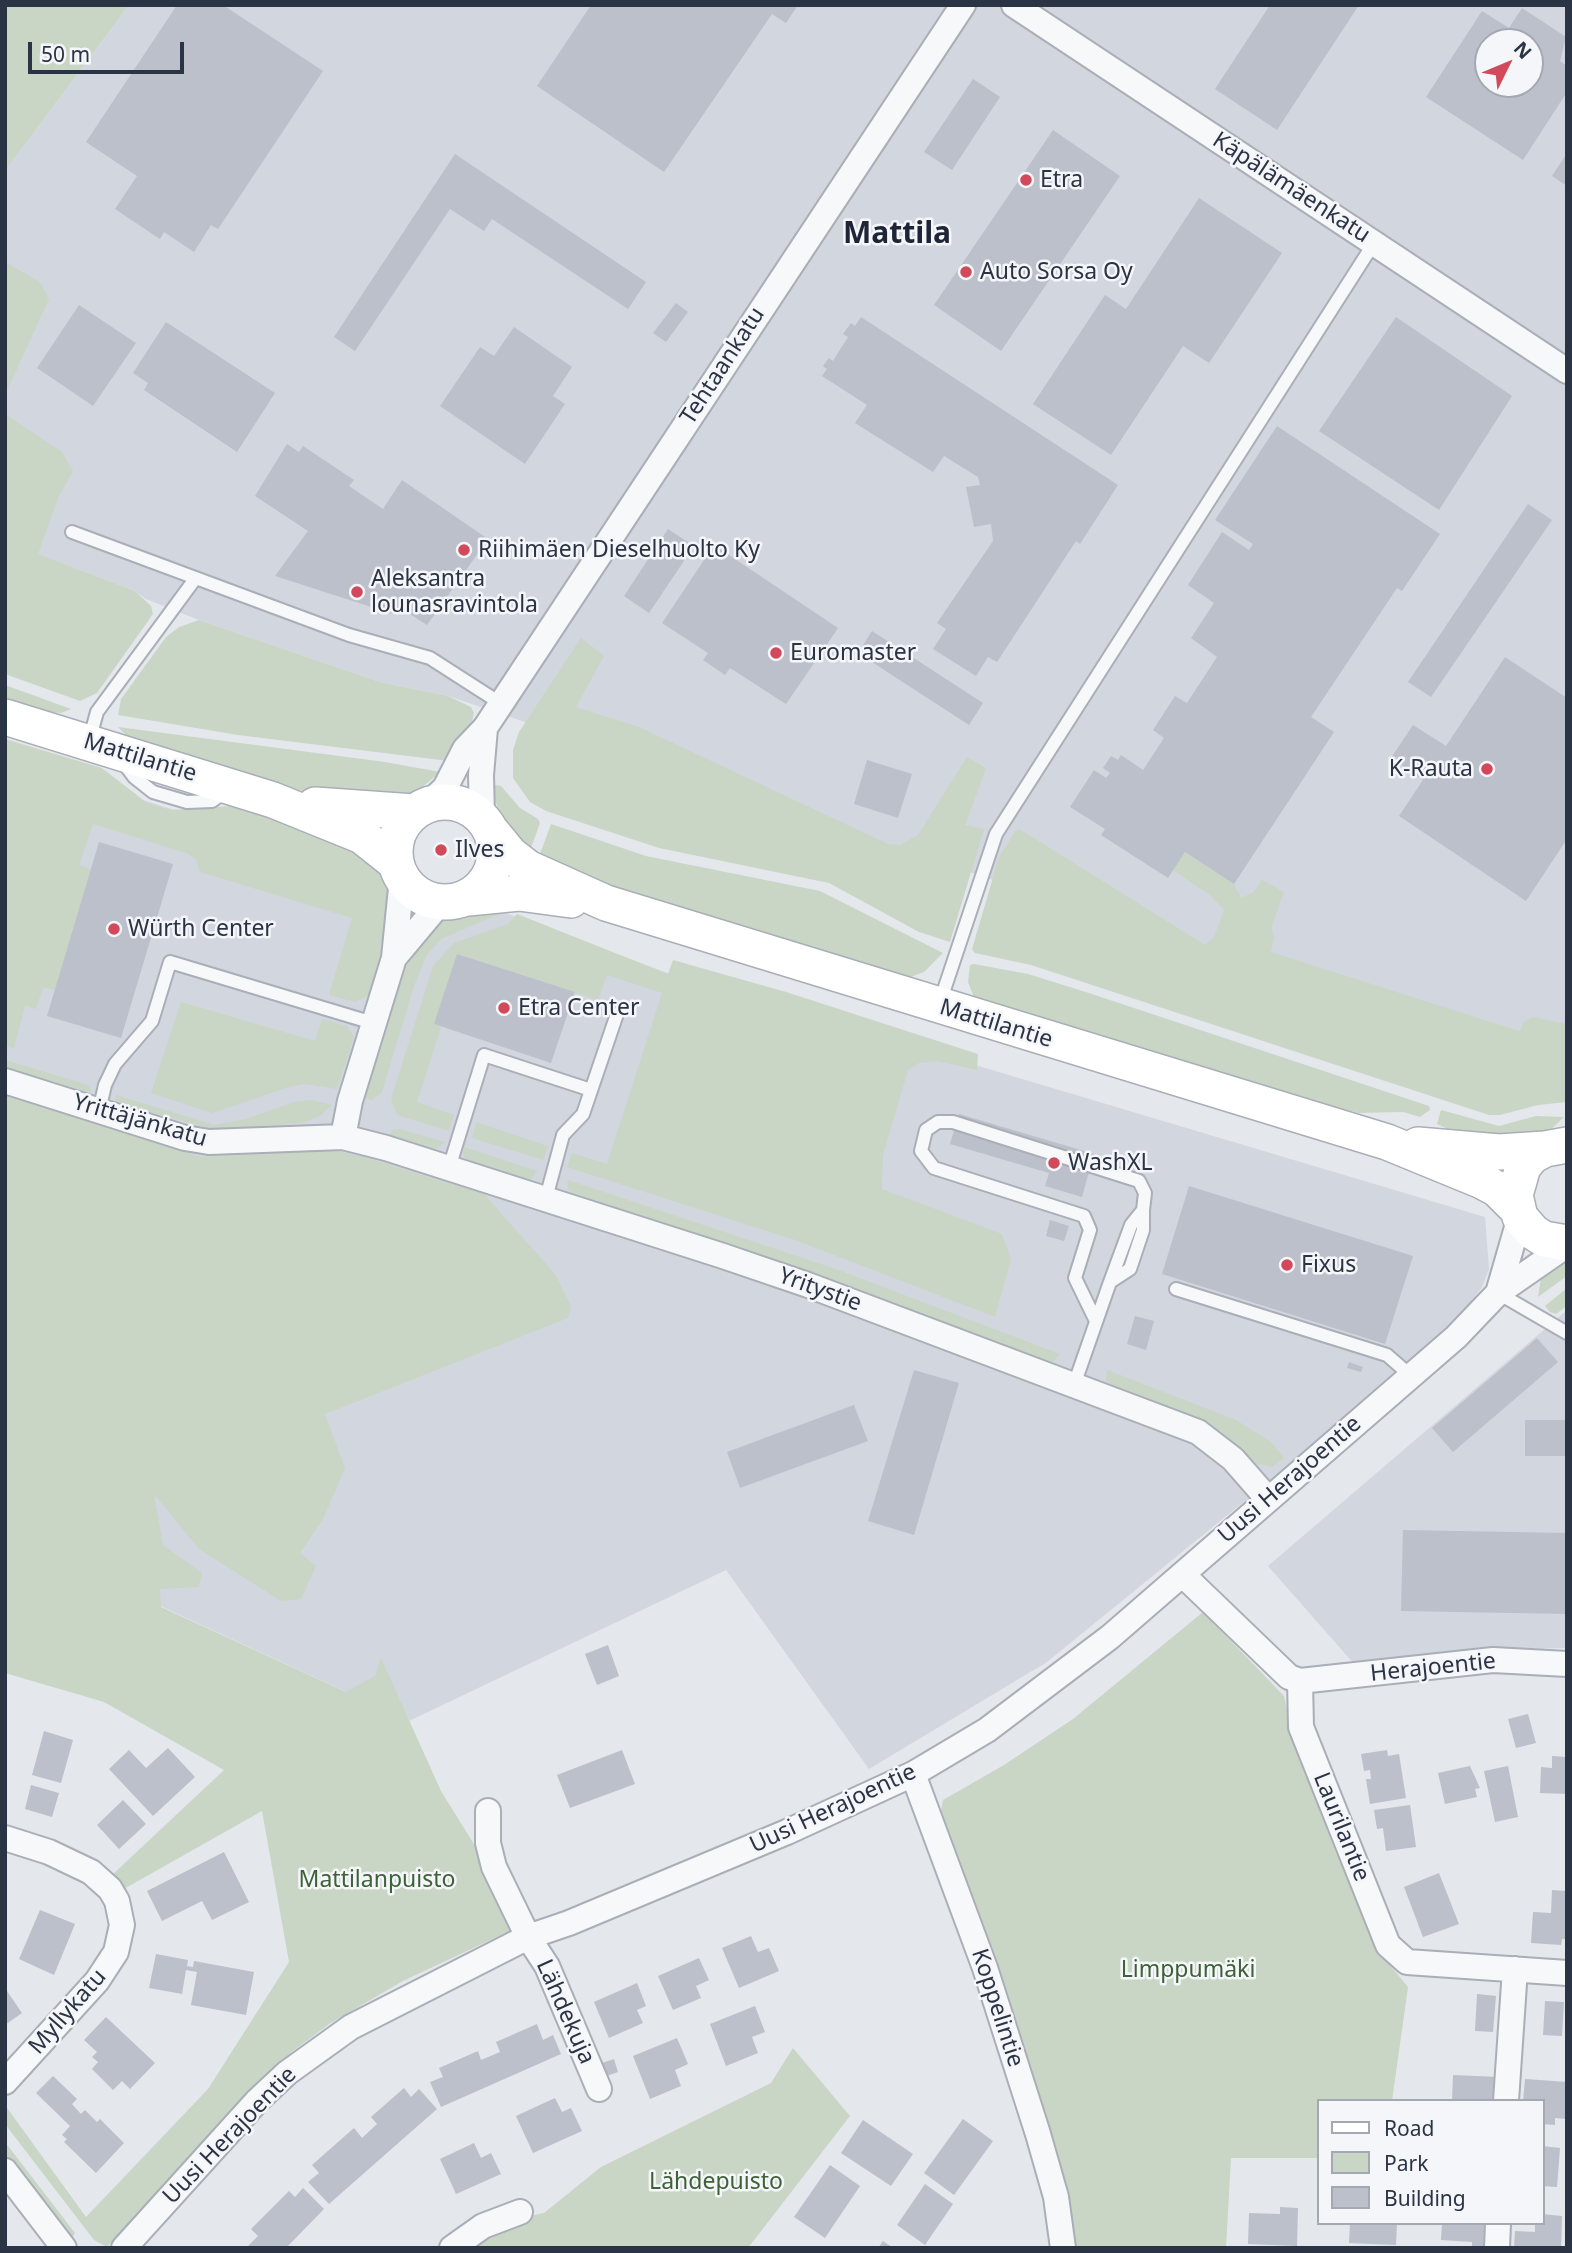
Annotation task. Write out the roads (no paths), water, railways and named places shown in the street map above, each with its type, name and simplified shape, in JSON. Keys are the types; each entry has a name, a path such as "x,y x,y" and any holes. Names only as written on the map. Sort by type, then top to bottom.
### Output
{"street":[{"name":"Tehtaankatu","path":"420,808 445,788 465,749 485,728 962,5"},
{"name":"Käpälämäenkatu","path":"1014,5 1567,371"},
{"name":"Mattilantie","path":"5,717 274,800 362,836 399,871"},
{"name":"Tehtaankatu","path":"485,728 481,775 487,825"},
{"name":"Mattilantie","path":"274,800 420,808"},
{"path":"343,1137 373,1023 394,958 399,871 397,835 420,808 457,803 487,825 496,848 494,865 480,890 454,900 394,958"},
{"name":"Mattilantie","path":"487,825 510,854 528,868 606,903 1387,1142 1497,1189 1533,1232 1544,1239 1567,1244"},
{"path":"399,871 425,898 454,900"},
{"name":"Mattilantie","path":"454,900 519,893 606,903"},
{"name":"Yrittäjänkatu","path":"5,1081 209,1142 343,1137"},
{"name":"Yritystie","path":"343,1137 546,1198 808,1285 1198,1432 1233,1460 1268,1499"},
{"name":"Mattilantie","path":"1387,1142 1499,1152 1559,1142"},
{"path":"1519,1213 1515,1195 1523,1167 1559,1142"},
{"name":"Uusi Herajoentie","path":"1498,1293 1519,1213"},
{"name":"Uusi Herajoentie","path":"124,2248 257,2101 316,2050 386,2007 528,1937 569,1923 776,1837 913,1774 987,1730 1040,1691 1183,1575 1456,1336 1498,1293 1567,1244"},
{"path":"1183,1575 1289,1678 1300,1681"},
{"name":"Herajoentie","path":"1300,1681 1493,1660 1567,1664"},
{"name":"Laurilantie","path":"1300,1681 1301,1727 1388,1945 1407,1962 1567,1973"},
{"name":"Koppelintie","path":"913,1774 985,1968 1038,2134 1056,2197 1063,2248"},
{"name":"Lähdekuja","path":"488,1811 488,1843 494,1867 528,1937 547,1966 599,2089"},
{"name":"Myllykatu","path":"5,1838 49,1852 91,1872 110,1889 117,1900 122,1925 116,1952 97,1981 5,2081"},
{"path":"1506,2099 1515,1969"},
{"path":"5,2171 64,2248"},
{"path":"452,2248 483,2226 520,2212"},
{"path":"1497,2248 1498,2225"}],"lane":[{"path":"939,1006 996,834 1374,243"},
{"path":"72,532 349,635 430,657 500,704"},
{"path":"101,746 97,712 195,579"},
{"path":"99,1111 105,1085 115,1064 152,1021 170,962 373,1023"},
{"path":"546,1198 563,1135 583,1114 617,1014"},
{"path":"449,1168 484,1055 591,1090"},
{"path":"1095,1320 1075,1278 1090,1230 1088,1220 1080,1213 934,1168 923,1157 922,1136 938,1122 953,1122 1134,1178 1145,1193 1143,1230 1129,1269 1110,1282"},
{"path":"1074,1385 1131,1225 1143,1210"},
{"path":"1176,1289 1387,1354 1411,1376"},
{"path":"1498,1293 1567,1333"}],"place":[{"name":"Etra","path":"1026,180"},
{"name":"Auto Sorsa Oy","path":"966,272"},
{"name":"Riihimäen Dieselhuolto Ky","path":"464,550"},
{"name":"Aleksantra lounasravintola","path":"357,592"},
{"name":"Euromaster","path":"776,653"},
{"name":"K-Rauta","path":"1487,769"},
{"name":"Ilves","path":"441,850"},
{"name":"Würth Center","path":"114,929"},
{"name":"Etra Center","path":"504,1008"},
{"name":"WashXL","path":"1054,1163"},
{"name":"Fixus","path":"1287,1265"}],"district":[{"name":"Mattila","path":"897,234"}],"park label":[{"name":"Mattilanpuisto","path":"377,1880"},
{"name":"Limppumäki","path":"1188,1970"},
{"name":"Lähdepuisto","path":"716,2182"}]}
